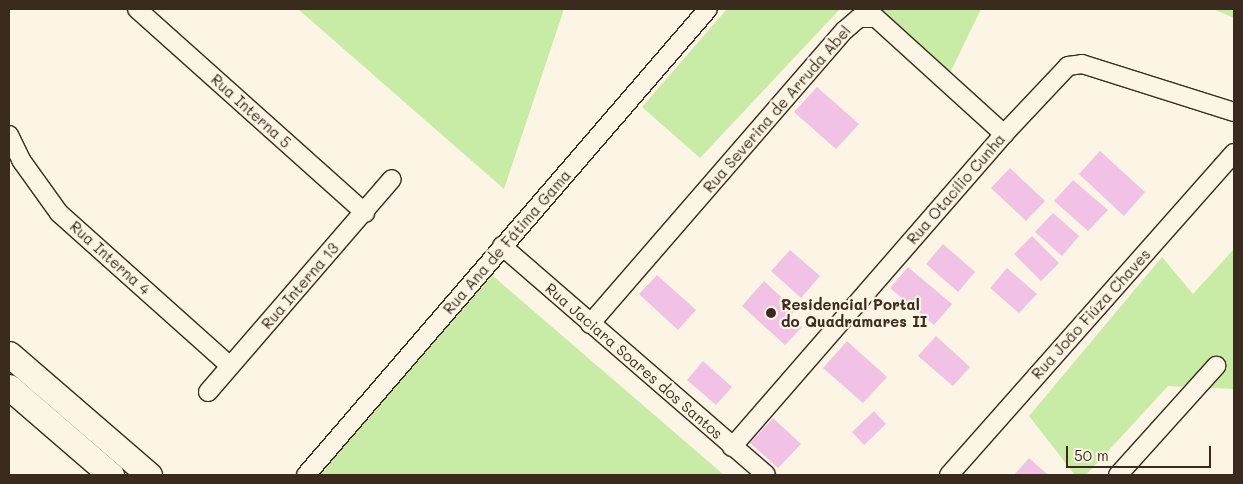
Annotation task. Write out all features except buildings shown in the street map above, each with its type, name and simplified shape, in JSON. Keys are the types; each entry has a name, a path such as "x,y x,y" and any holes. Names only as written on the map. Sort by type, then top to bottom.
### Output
{"main road":[{"path":"9,354 149,475"},
{"path":"9,386 111,475"}],"street":[{"name":"Rua Interna 5","path":"137,9 364,213"},
{"name":"Rua Ana de Fátima Gama","path":"306,475 708,9"},
{"name":"Rua Severina de Arruda Abel","path":"590,324 844,30 860,18 876,18 1004,134"},
{"name":"Rua Otacílio Cunha","path":"732,447 1060,72 1076,63 1234,112"},
{"name":"Rua Interna 4","path":"9,135 21,160 59,212 230,366"},
{"name":"Rua João Fiúza Chaves","path":"949,475 1234,153"},
{"name":"Rua Interna 13","path":"208,392 392,179"},
{"name":"Rua Jaciara Soares dos Santos","path":"502,246 766,475"},
{"path":"1118,475 1216,366"}],"green space":[{"path":"298,9 564,9 504,189"},
{"path":"727,9 840,9 700,158 642,107"},
{"path":"871,9 981,9 949,75"},
{"path":"1213,9 1234,9 1234,18"},
{"path":"1234,249 1234,389 1168,386 1086,475 1075,475 1029,416 1162,257 1193,294"},
{"path":"493,276 724,475 318,475"}],"place":[{"name":"Residencial Portal do Quadramares II","path":"771,313"}]}
